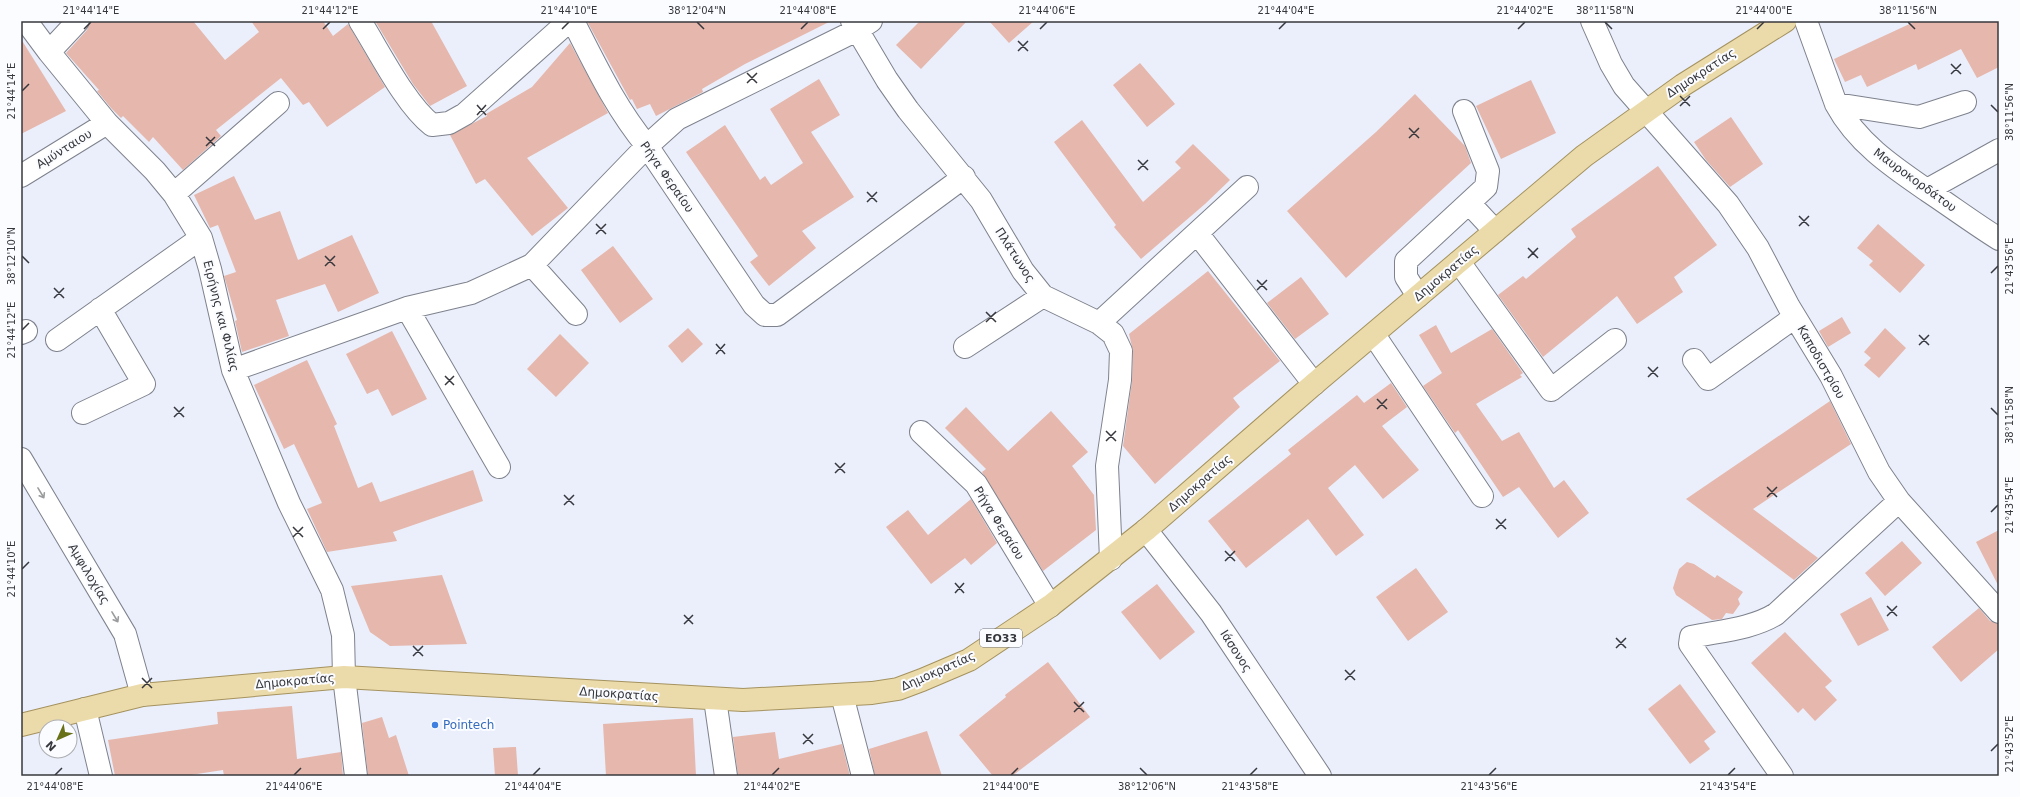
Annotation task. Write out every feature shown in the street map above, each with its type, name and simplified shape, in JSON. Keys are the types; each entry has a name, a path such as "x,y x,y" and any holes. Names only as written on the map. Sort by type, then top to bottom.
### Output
{"main road":[{"name":"Δημοκρατίας","path":"23,722 142,695 344,676 743,700 842,696 898,689 922,680 969,660 1050,606 1146,530 1314,384 1374,335 1584,156 1646,110 1723,58 1785,21"}],"street":[{"name":"Ειρήνης και Φιλίας","path":"26,21 49,52 107,123 155,171 174,194 201,238 210,269 233,370 289,503 332,590 343,635 344,676 356,776"},
{"path":"49,52 78,21"},
{"path":"360,21 420,116 432,125 449,123 465,114 569,21"},
{"name":"Ρήγα Φεραίου","path":"573,21 614,101 647,146 754,305 765,315 777,315 964,177"},
{"name":"Καποδιστρίου","path":"1592,21 1611,64 1624,86 1728,204 1758,248 1795,317 1830,376 1880,472 1899,501 1999,612"},
{"name":"Μαυροκορδάτου","path":"1806,21 1836,104 1851,126 1872,149 1927,190 1999,239"},
{"path":"233,370 408,308 470,294 532,265 647,146 677,119 860,24"},
{"name":"Πλάτωνος","path":"860,24 887,80 908,110 964,177 981,200 1023,271 1043,296 1099,324 1113,334 1121,351 1120,380 1107,466 1111,559"},
{"path":"1836,104 1919,117 1965,102"},
{"path":"174,194 278,103"},
{"path":"1418,296 1406,278 1406,261 1486,187 1488,171 1464,111"},
{"name":"Αμύνταιου","path":"21,176 107,123"},
{"path":"1927,190 1999,150"},
{"path":"1099,324 1247,187"},
{"path":"1469,203 1496,231"},
{"path":"1197,233 1314,384"},
{"path":"56,340 201,238"},
{"path":"1459,262 1551,390 1615,340"},
{"path":"532,265 576,314"},
{"path":"965,347 1043,296"},
{"path":"408,308 499,467"},
{"path":"83,413 144,384 100,309"},
{"path":"1694,360 1708,379 1795,317"},
{"path":"1374,335 1482,496"},
{"name":"Ρήγα Φεραίου","path":"920,432 976,484 1050,606"},
{"name":"Αμφιλοχίας","path":"21,459 125,634 142,695"},
{"path":"1782,776 1690,644 1692,637 1746,626 1768,619 1776,614 1899,501"},
{"name":"Ιάσονος","path":"1146,530 1211,613 1320,776"},
{"path":"842,696 862,776"},
{"path":"715,699 726,776"},
{"path":"85,709 101,776"}],"building":[{"path":"90,21 193,21 225,60 259,32 251,21 323,21 333,36 348,24 385,87 327,127 309,102 303,105 281,78 216,130 221,136 183,170 153,137 149,142 123,116 121,118 111,108 97,91 99,90 66,53 87,30"},
{"path":"375,21 431,21 467,86 430,106 413,84"},
{"path":"590,21 831,21 745,64 702,89 703,92 656,116 650,104 637,109 632,99 630,100 588,23"},
{"path":"920,21 967,21 921,69 896,45"},
{"path":"989,21 1034,21 1009,43"},
{"path":"1916,21 1999,21 1999,67 1977,78 1961,49 1918,70 1916,64 1867,87 1861,75 1845,82 1834,59"},
{"path":"21,39 66,111 21,134"},
{"path":"570,43 608,113 527,158 568,208 532,236 485,179 476,184 450,135 487,116 486,114 532,87"},
{"path":"1140,63 1175,104 1147,127 1113,85"},
{"path":"819,79 840,115 811,132 854,197 802,231 816,248 769,286 750,262 758,256 686,152 725,125 760,180 765,176 771,185 803,163 770,109"},
{"path":"1531,80 1556,133 1501,159 1476,106"},
{"path":"1415,94 1465,146 1471,163 1346,278 1287,211 1376,132"},
{"path":"1731,117 1763,164 1730,187 1706,160 1694,142"},
{"path":"1082,120 1143,202 1181,168 1175,162 1193,144 1230,180 1205,204 1141,259 1114,227 1116,225 1054,142"},
{"path":"1658,166 1717,245 1674,277 1683,292 1637,324 1617,296 1543,357 1498,295 1523,276 1526,279 1576,237 1571,229"},
{"path":"234,176 255,220 280,211 298,260 352,235 379,293 338,312 325,284 276,300 289,336 242,352 235,321 237,320 224,276 236,272 218,225 210,228 194,195"},
{"path":"1878,224 1925,265 1900,293 1869,265 1873,261 1857,248"},
{"path":"613,246 653,299 620,323 581,270"},
{"path":"1208,271 1280,361 1233,398 1240,407 1155,484 1123,446 1132,381 1133,351 1129,334"},
{"path":"1301,277 1329,314 1295,339 1267,303"},
{"path":"1842,317 1851,333 1828,347 1819,331"},
{"path":"1436,325 1451,353 1492,329 1523,373 1520,375 1522,377 1476,404 1502,441 1519,432 1554,488 1564,480 1589,513 1558,538 1519,487 1503,497 1458,430 1455,433 1423,386 1442,373 1419,335"},
{"path":"688,328 703,344 682,363 668,346"},
{"path":"1885,328 1906,348 1879,378 1864,365 1871,358 1864,352"},
{"path":"392,331 427,399 392,416 378,389 367,394 346,354"},
{"path":"560,334 589,363 556,397 527,369"},
{"path":"307,360 337,424 334,426 358,488 372,482 380,502 473,470 483,501 393,532 397,541 327,552 307,509 322,503 294,444 284,449 254,385"},
{"path":"1391,383 1407,407 1382,426 1419,470 1383,499 1355,465 1328,488 1364,535 1336,556 1308,519 1246,568 1208,521 1291,454 1288,450 1357,395 1364,403"},
{"path":"1830,401 1851,444 1753,509 1818,558 1794,580 1686,499"},
{"path":"966,407 1008,451 1051,411 1088,452 1072,466 1094,495 1096,530 1043,571 982,472 986,469 945,428"},
{"path":"971,499 997,543 971,565 965,558 931,584 886,527 908,510 928,535"},
{"path":"1999,530 1999,587 1976,542"},
{"path":"1902,541 1922,563 1885,596 1865,573"},
{"path":"1687,562 1694,564 1715,578 1717,575 1743,592 1738,599 1740,604 1733,614 1726,613 1722,619 1712,620 1676,595 1673,588 1679,569"},
{"path":"1416,568 1448,612 1408,641 1376,597"},
{"path":"442,575 467,644 390,646 370,632 351,586"},
{"path":"1157,584 1195,632 1160,660 1121,612"},
{"path":"1871,597 1889,630 1858,646 1840,614"},
{"path":"1979,608 1990,621 1999,624 1999,649 1961,682 1932,647"},
{"path":"1785,632 1832,681 1825,687 1837,700 1815,721 1803,708 1798,713 1751,663"},
{"path":"1048,662 1090,717 1012,776 993,776 959,735 1006,697 1005,695"},
{"path":"1680,684 1716,732 1704,741 1710,749 1690,764 1648,709"},
{"path":"292,706 297,759 341,752 343,776 224,776 223,770 184,776 115,776 108,740 218,724 217,712"},
{"path":"382,717 389,738 396,735 409,776 368,776 362,723"},
{"path":"693,718 696,776 606,776 603,724"},
{"path":"927,731 942,776 875,776 869,749"},
{"path":"775,732 779,759 842,744 850,776 738,776 733,737"},
{"path":"516,747 518,776 495,776 493,748"}],"place":[{"name":"Pointech","path":"435,725"}]}
